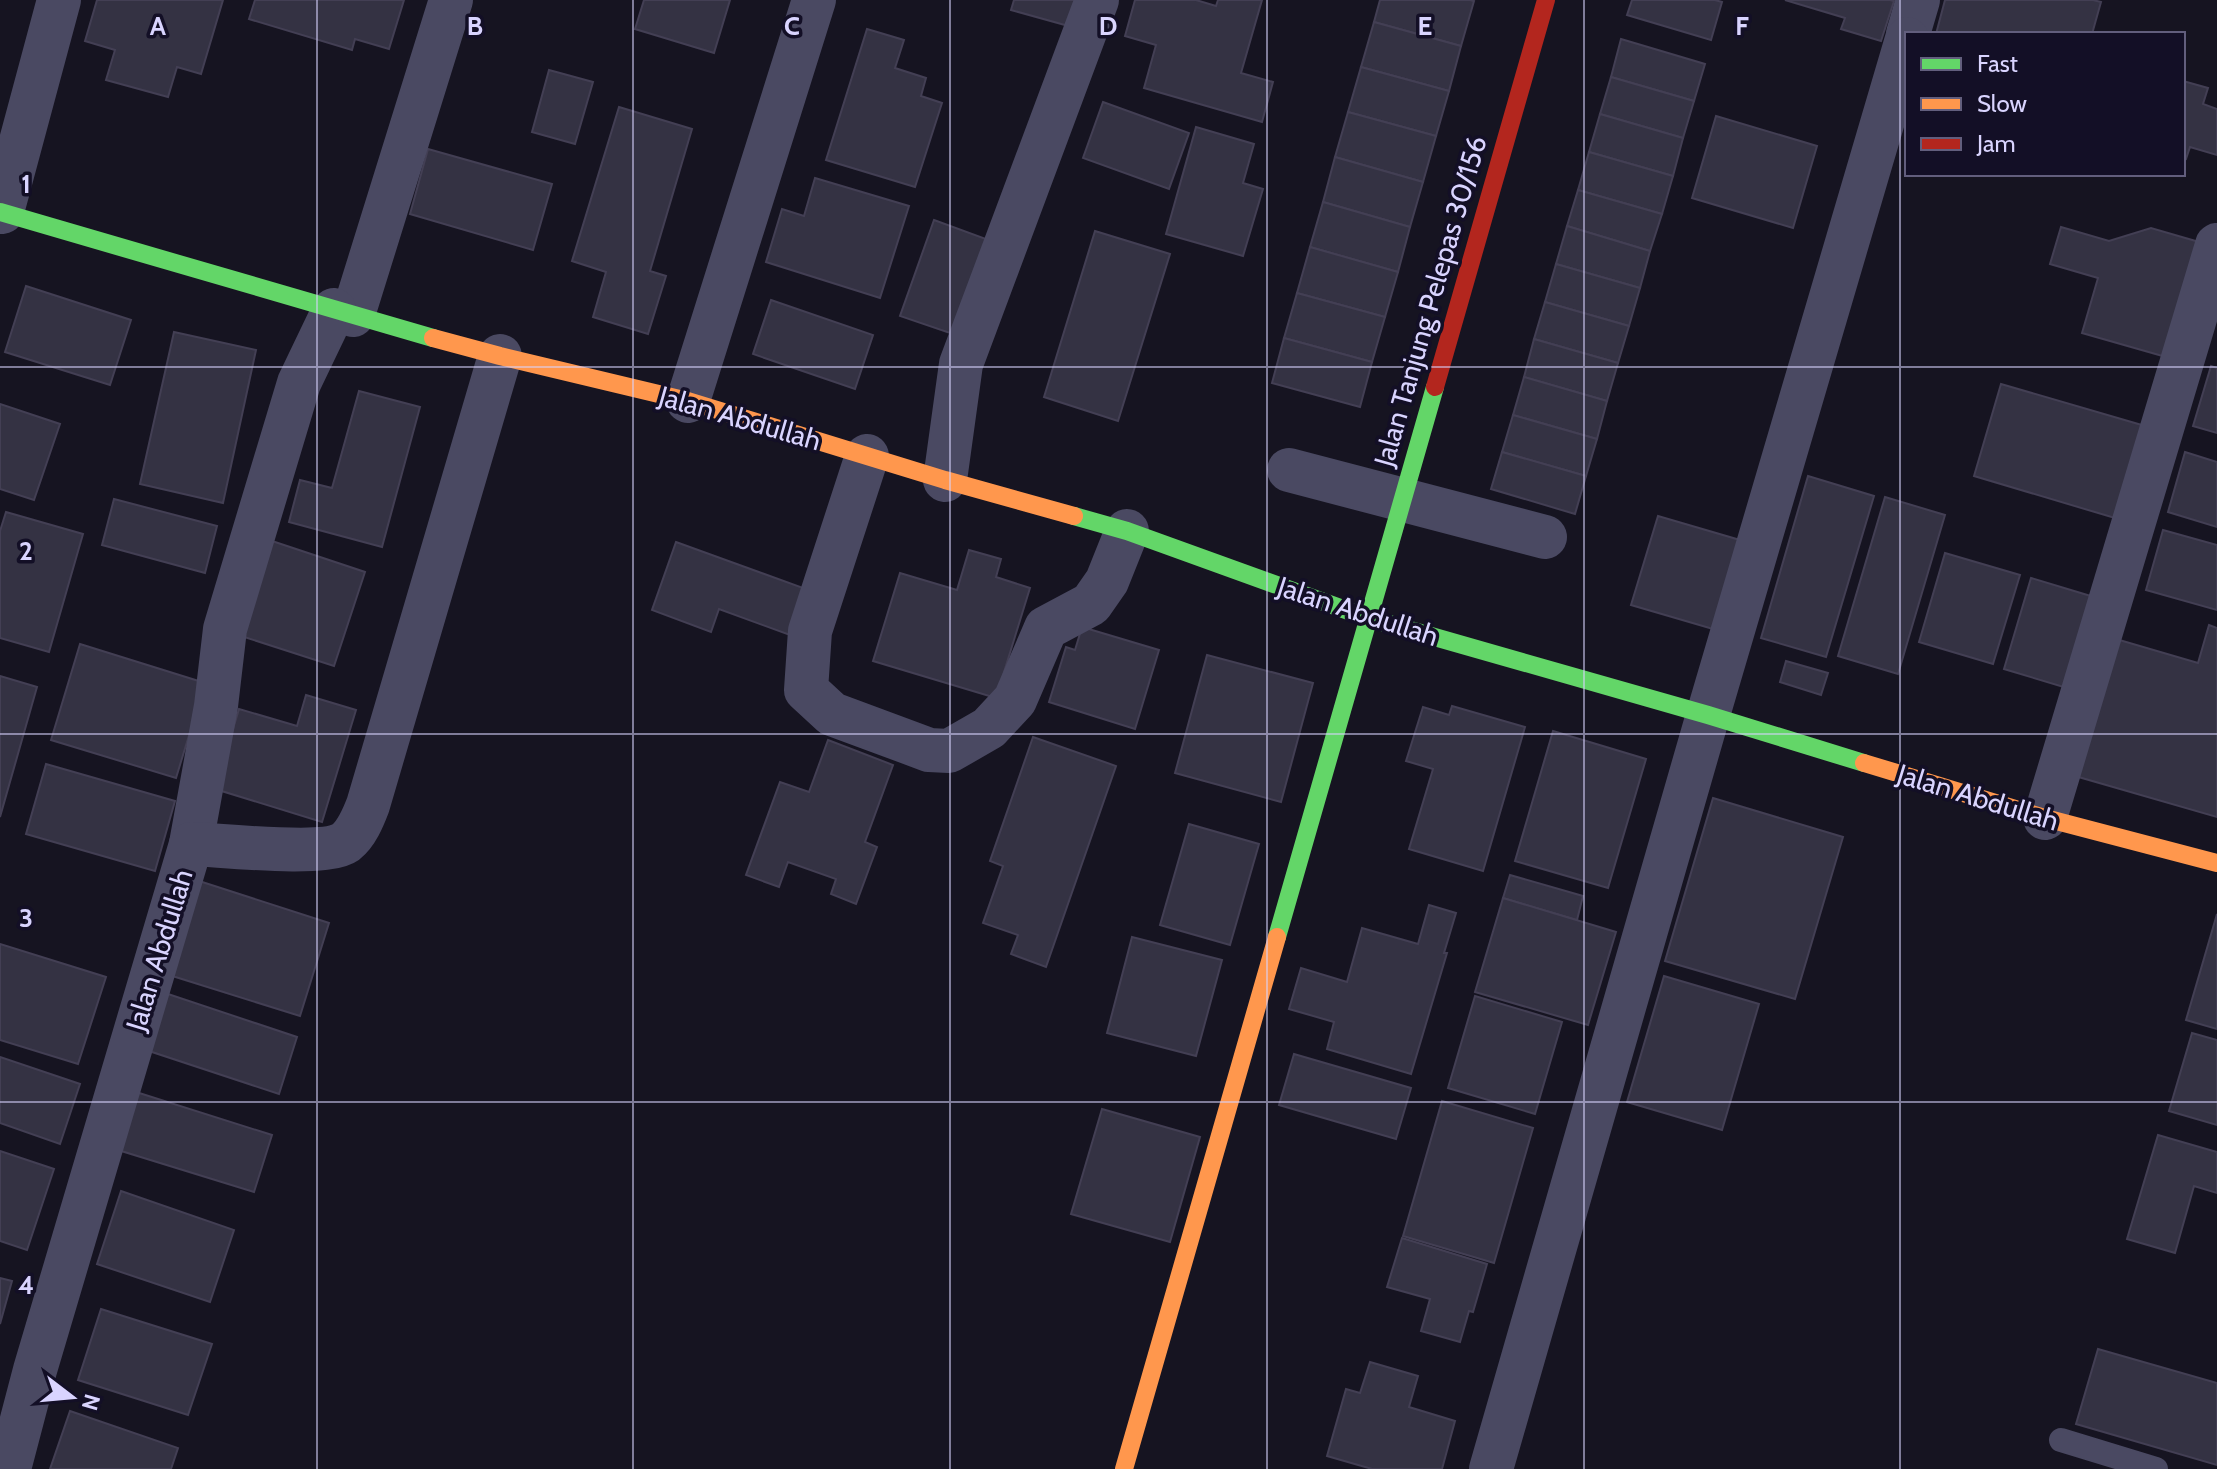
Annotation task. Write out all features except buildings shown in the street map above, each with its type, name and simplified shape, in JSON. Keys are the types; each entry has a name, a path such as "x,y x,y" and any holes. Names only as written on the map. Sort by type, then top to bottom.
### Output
{"street":[{"path":"1,214 59,0"},
{"path":"191,844 216,706 225,629 299,383 343,313 451,0"},
{"path":"688,401 814,0"},
{"path":"945,480 961,364 1097,0"},
{"name":"Jalan Tanjung Pelepas 30/156","path":"1124,1469 1546,0"},
{"path":"1909,32 1918,0"},
{"path":"1491,1469 1905,46"},
{"name":"Jalan Abdullah","path":"1,214 500,356 688,401 945,480 1127,531 1368,618 1708,715 2045,818 2217,863"},
{"path":"2045,818 2217,245"},
{"name":"Jalan Abdullah","path":"9,1469 35,1370 191,844 309,851 344,843 359,826 368,805 500,356"},
{"path":"867,456 810,631 806,690 832,714 929,750 949,751 965,742 989,728 1015,700 1046,628 1091,604 1107,581 1127,531"},
{"path":"1289,470 1545,537"}],"lane":[{"path":"2061,1440 2156,1469"}],"traffic: fast":[{"path":"0,212 433,338"},
{"path":"1277,937 1435,387"},
{"path":"1074,516 1127,531 1368,618 1864,763"}],"traffic: slow":[{"path":"433,338 688,401 1074,516"},
{"path":"1864,763 2045,818 2217,863"},
{"path":"1124,1469 1277,937"}],"traffic: jam":[{"path":"1435,387 1546,0"}]}
